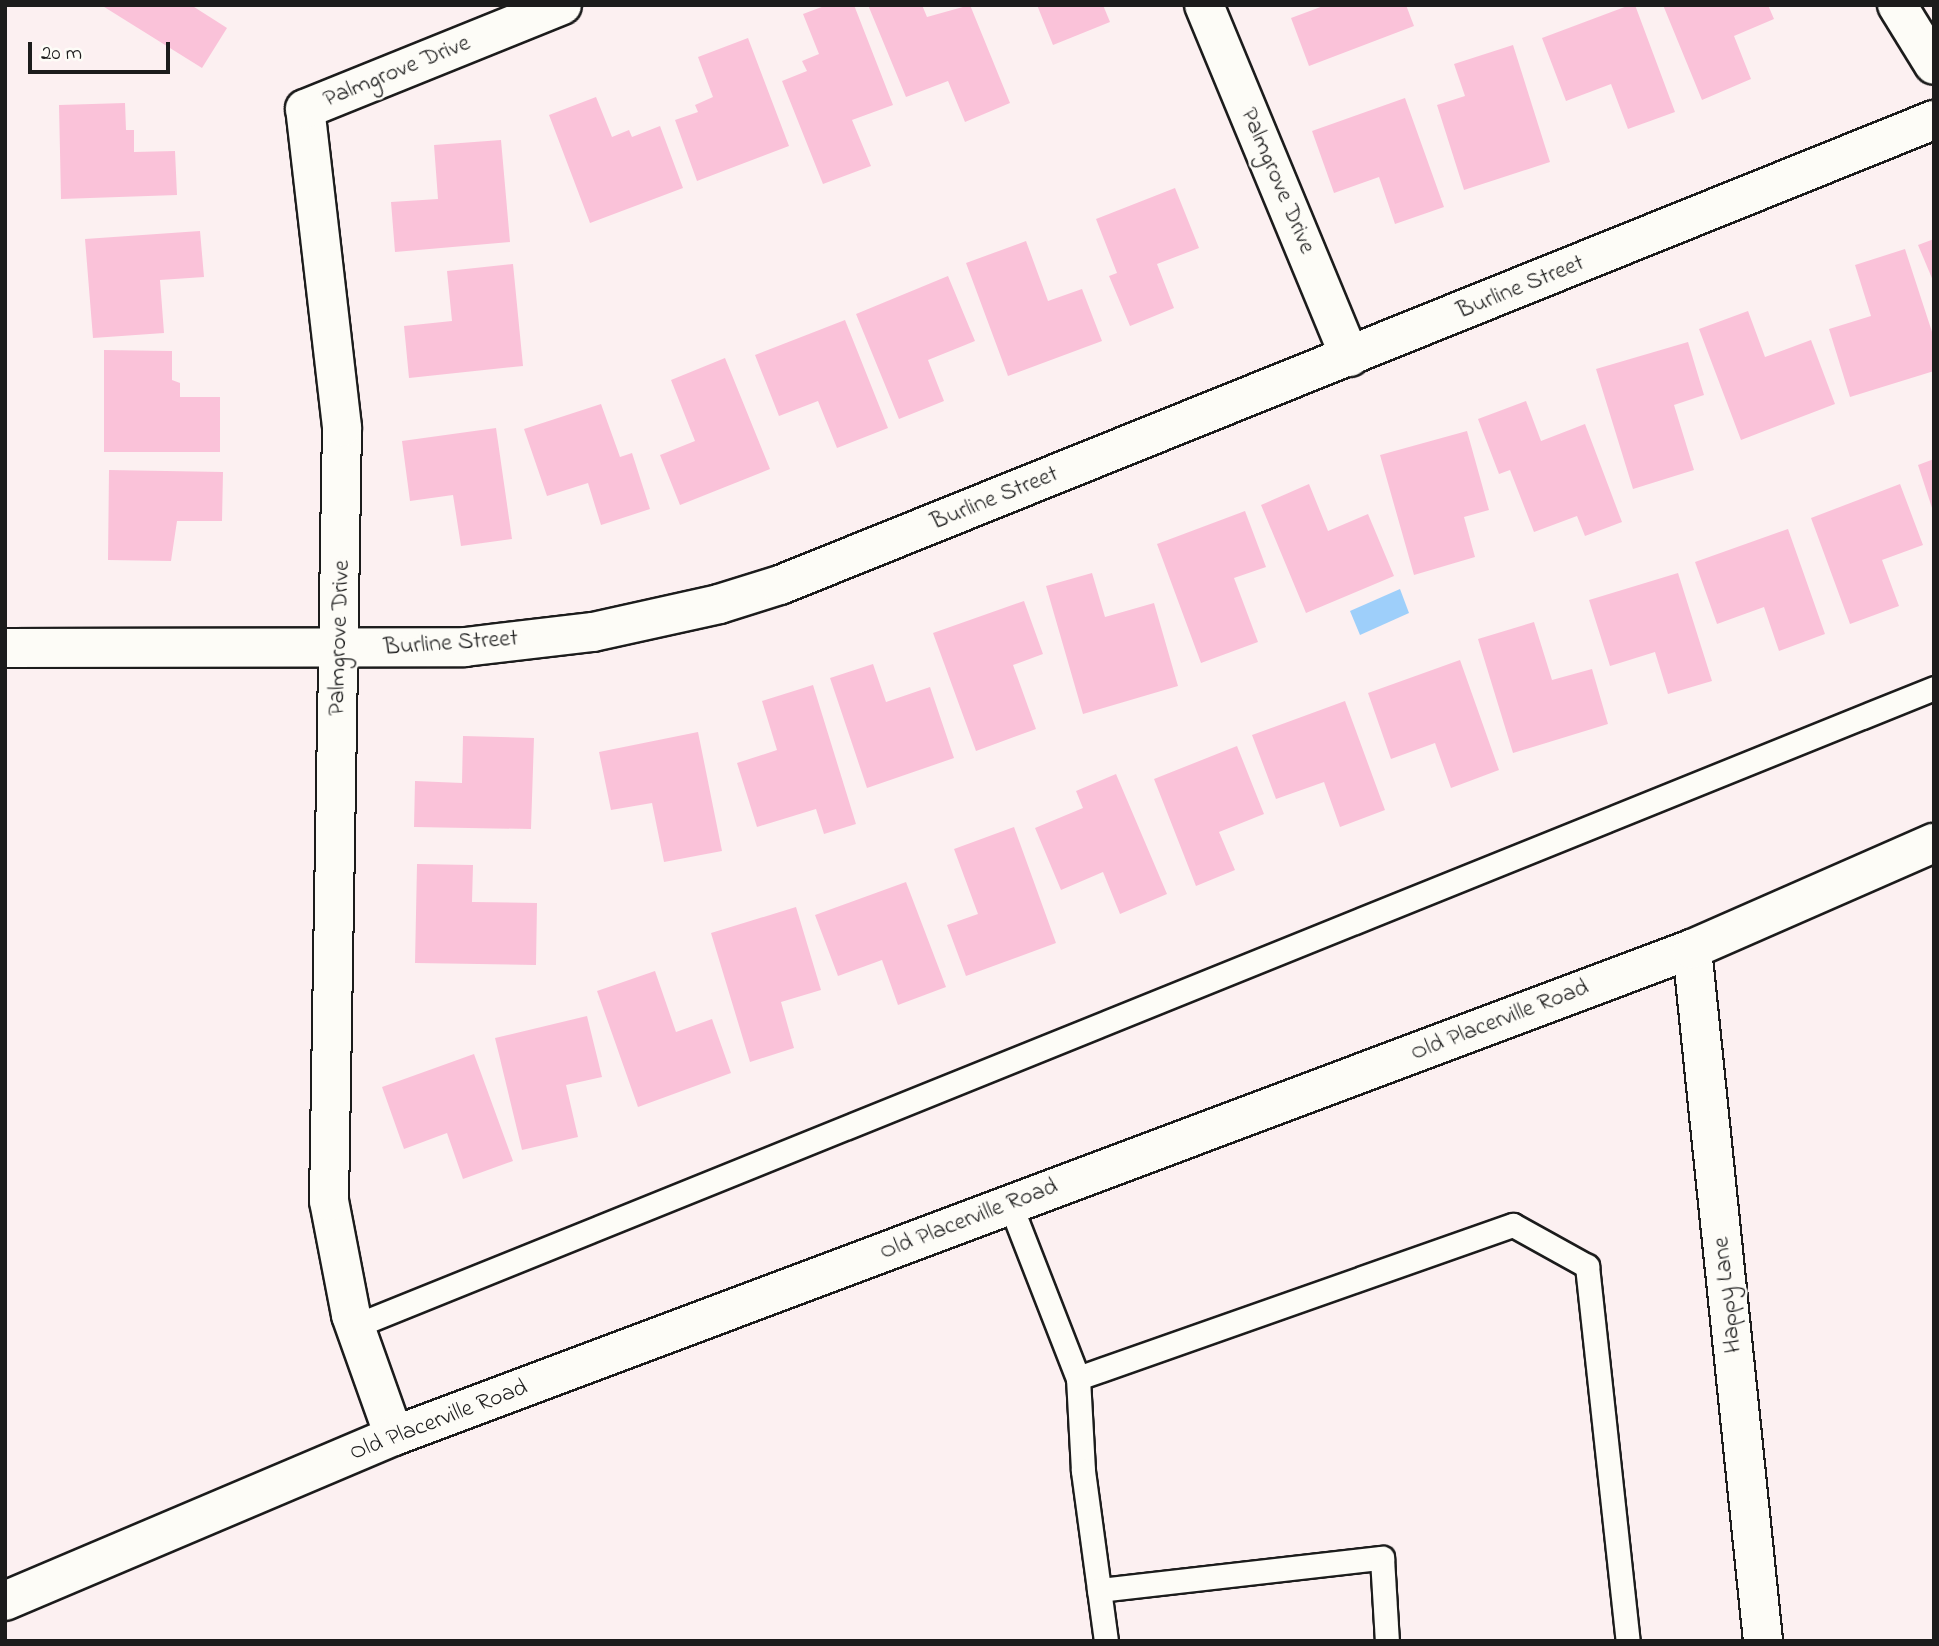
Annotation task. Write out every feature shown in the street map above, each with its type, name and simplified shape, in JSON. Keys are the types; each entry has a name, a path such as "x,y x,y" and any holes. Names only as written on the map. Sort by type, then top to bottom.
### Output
{"street":[{"name":"Palmgrove Drive","path":"394,1436 355,1326 337,1259 327,1143 342,427 305,109 562,5"},
{"name":"Palmgrove Drive","path":"1204,5 1350,357"},
{"path":"1897,5 1934,65"},
{"name":"Burline Street","path":"5,648 465,648 593,632 719,604 780,585 1934,120"},
{"name":"Old Placerville Road","path":"5,1601 394,1436 1692,949 1934,844"},
{"name":"Happy Lane","path":"1692,949 1763,1641"}],"lane":[{"path":"355,1326 1934,688"},
{"path":"1010,1205 1078,1378 1106,1641"},
{"path":"1078,1378 1513,1225 1587,1266 1628,1641"},
{"path":"1100,1590 1382,1558 1387,1641"}],"water":[{"path":"1400,589 1409,613 1360,635 1350,611"}],"building":[{"path":"101,5 191,5 227,28 202,68"},
{"path":"827,5 854,5 893,105 852,120 871,166 823,184 782,81 807,71 802,61 819,54 803,14"},
{"path":"868,5 922,5 927,17 970,5 1010,103 965,122 948,81 906,97"},
{"path":"1037,5 1103,5 1110,22 1053,45"},
{"path":"1326,5 1406,5 1414,26 1309,66 1291,18"},
{"path":"1635,5 1675,112 1628,129 1611,84 1566,101 1542,38"},
{"path":"1663,5 1768,5 1774,19 1734,36 1751,79 1702,100"},
{"path":"748,38 789,146 697,181 675,120 698,112 695,105 713,97 698,57"},
{"path":"1513,45 1550,162 1464,190 1437,105 1465,96 1454,64"},
{"path":"596,97 612,137 629,130 632,137 660,126 683,188 590,223 549,115"},
{"path":"1405,98 1444,207 1395,224 1379,177 1334,193 1312,131"},
{"path":"125,103 126,130 134,130 134,152 175,151 177,195 61,199 59,105"},
{"path":"501,140 510,242 395,252 391,202 438,199 434,145"},
{"path":"1175,188 1199,248 1157,264 1174,308 1130,326 1109,276 1117,273 1096,219"},
{"path":"200,231 204,277 160,280 164,333 93,338 85,239"},
{"path":"1934,239 1934,283 1918,245"},
{"path":"1026,241 1048,301 1082,289 1102,341 1008,376 966,263"},
{"path":"1905,249 1934,338 1934,371 1850,397 1829,329 1871,316 1855,265"},
{"path":"513,264 523,366 409,378 404,326 452,321 447,271"},
{"path":"948,276 975,341 928,360 944,401 899,419 856,314"},
{"path":"1748,311 1765,357 1811,340 1835,404 1741,440 1699,329"},
{"path":"845,320 888,428 837,448 818,401 779,416 755,355"},
{"path":"1688,342 1704,395 1674,405 1694,470 1633,489 1596,369"},
{"path":"104,350 172,351 172,380 180,383 180,397 220,397 220,452 104,452"},
{"path":"725,358 770,469 680,505 660,455 695,441 671,380"},
{"path":"1526,401 1541,441 1585,424 1622,522 1585,536 1577,516 1534,532 1510,470 1499,474 1478,419"},
{"path":"601,404 620,457 632,453 650,509 601,525 588,483 547,496 524,429"},
{"path":"496,428 512,539 461,546 453,495 410,501 402,441"},
{"path":"1467,431 1489,510 1464,517 1475,557 1414,575 1380,455"},
{"path":"1934,459 1934,510 1933,511 1918,465"},
{"path":"109,470 223,472 222,521 177,521 171,561 108,560"},
{"path":"1309,484 1328,531 1368,514 1394,576 1306,613 1261,505"},
{"path":"1900,484 1923,545 1882,560 1899,606 1850,624 1811,518"},
{"path":"1245,511 1266,567 1234,578 1258,642 1201,663 1157,544"},
{"path":"1788,529 1825,634 1779,651 1764,607 1717,624 1695,562"},
{"path":"1092,573 1105,617 1154,603 1178,686 1083,714 1046,586"},
{"path":"1678,573 1712,681 1668,694 1655,652 1610,666 1589,600"},
{"path":"1024,601 1043,654 1013,665 1036,729 976,751 933,633"},
{"path":"1534,622 1552,680 1592,669 1608,724 1513,753 1478,639"},
{"path":"1460,660 1499,770 1451,788 1435,743 1391,759 1368,693"},
{"path":"873,664 886,702 930,687 954,758 867,788 830,678"},
{"path":"813,685 856,824 824,834 816,809 757,827 737,763 777,750 762,701"},
{"path":"1345,701 1385,810 1340,827 1324,782 1276,799 1252,735"},
{"path":"698,732 722,851 664,862 652,803 611,810 599,752"},
{"path":"463,736 534,738 531,829 414,827 415,781 462,783"},
{"path":"1237,746 1264,814 1219,832 1235,870 1196,886 1154,779"},
{"path":"1116,774 1167,894 1120,914 1103,872 1061,890 1035,828 1083,808 1076,791"},
{"path":"1014,827 1056,943 966,976 947,925 978,914 954,849"},
{"path":"417,864 473,865 472,902 537,903 536,965 415,963"},
{"path":"906,882 946,987 898,1005 882,960 838,976 815,915"},
{"path":"796,907 821,990 781,1002 794,1048 750,1062 711,933"},
{"path":"655,971 676,1032 712,1019 731,1073 638,1107 597,991"},
{"path":"587,1016 602,1077 566,1085 578,1137 522,1150 495,1038"},
{"path":"474,1054 513,1161 463,1179 447,1133 404,1149 382,1087"}]}
